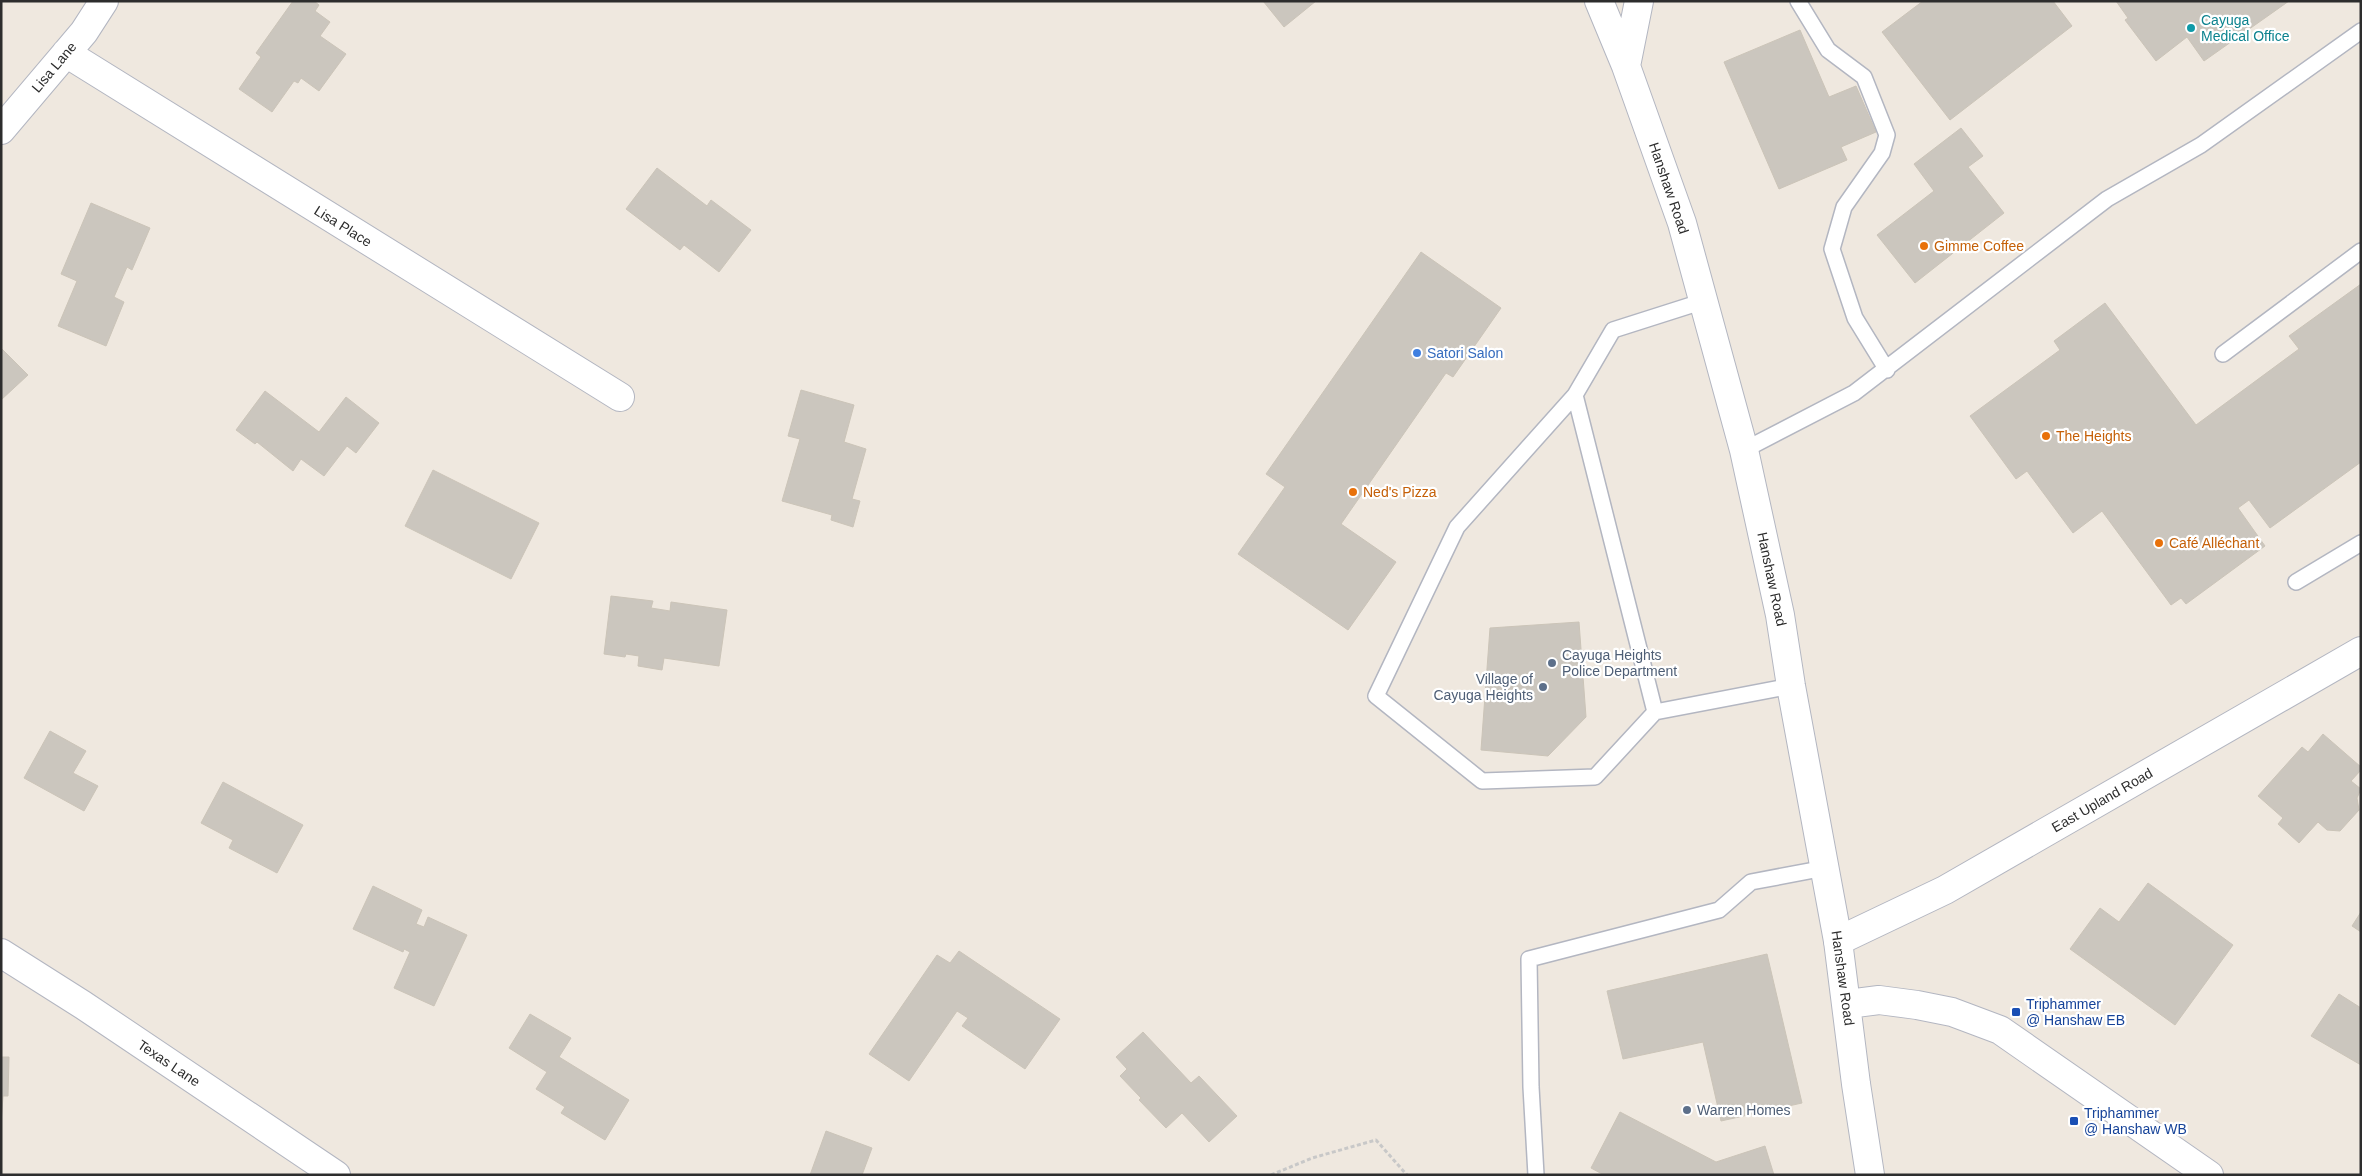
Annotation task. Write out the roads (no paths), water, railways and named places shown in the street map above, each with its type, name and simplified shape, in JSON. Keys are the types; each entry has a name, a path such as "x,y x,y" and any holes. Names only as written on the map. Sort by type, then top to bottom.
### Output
{"street":[{"name":"Lisa Lane","path":"1,130 66,53 104,1"},
{"name":"Hanshaw Road","path":"1599,1 1626,66 1682,223 1744,450 1780,615 1791,686 1838,941 1848,1004 1856,1084 1870,1175"},
{"path":"1626,66 1639,1"},
{"name":"Lisa Place","path":"66,53 620,397"},
{"name":"East Upland Road","path":"1838,941 1945,890 2361,651"},
{"name":"Texas Lane","path":"1,953 83,1005 336,1175"},
{"path":"1848,1004 1878,1000 1917,1004 1952,1012 2000,1030 2209,1175"}],"lane":[{"path":"1798,1 1828,50 1864,77 1887,135 1882,153 1844,206 1832,249 1855,318 1887,370"},
{"path":"1744,450 1854,393 1887,370 2107,199 2202,145 2361,31"},
{"path":"2223,354 2361,250"},
{"path":"1704,301 1612,330 1576,395 1457,527 1376,696 1482,781 1595,777 1655,712 1791,686"},
{"path":"1576,395 1655,712"},
{"path":"2296,582 2361,543"},
{"path":"1536,1175 1531,1087 1529,959 1719,910 1751,882 1825,868"}],"place":[{"name":"Cayuga Medical Office","path":"2191,28"},
{"name":"Gimme Coffee","path":"1924,246"},
{"name":"Satori Salon","path":"1417,353"},
{"name":"The Heights","path":"2046,436"},
{"name":"Ned's Pizza","path":"1353,492"},
{"name":"Café Alléchant","path":"2159,543"},
{"name":"Cayuga Heights Police Department","path":"1552,663"},
{"name":"Village of Cayuga Heights","path":"1543,687"},
{"name":"Triphammer @ Hanshaw EB","path":"2016,1012"},
{"name":"Warren Homes","path":"1687,1110"},
{"name":"Triphammer @ Hanshaw WB","path":"2074,1121"}]}
